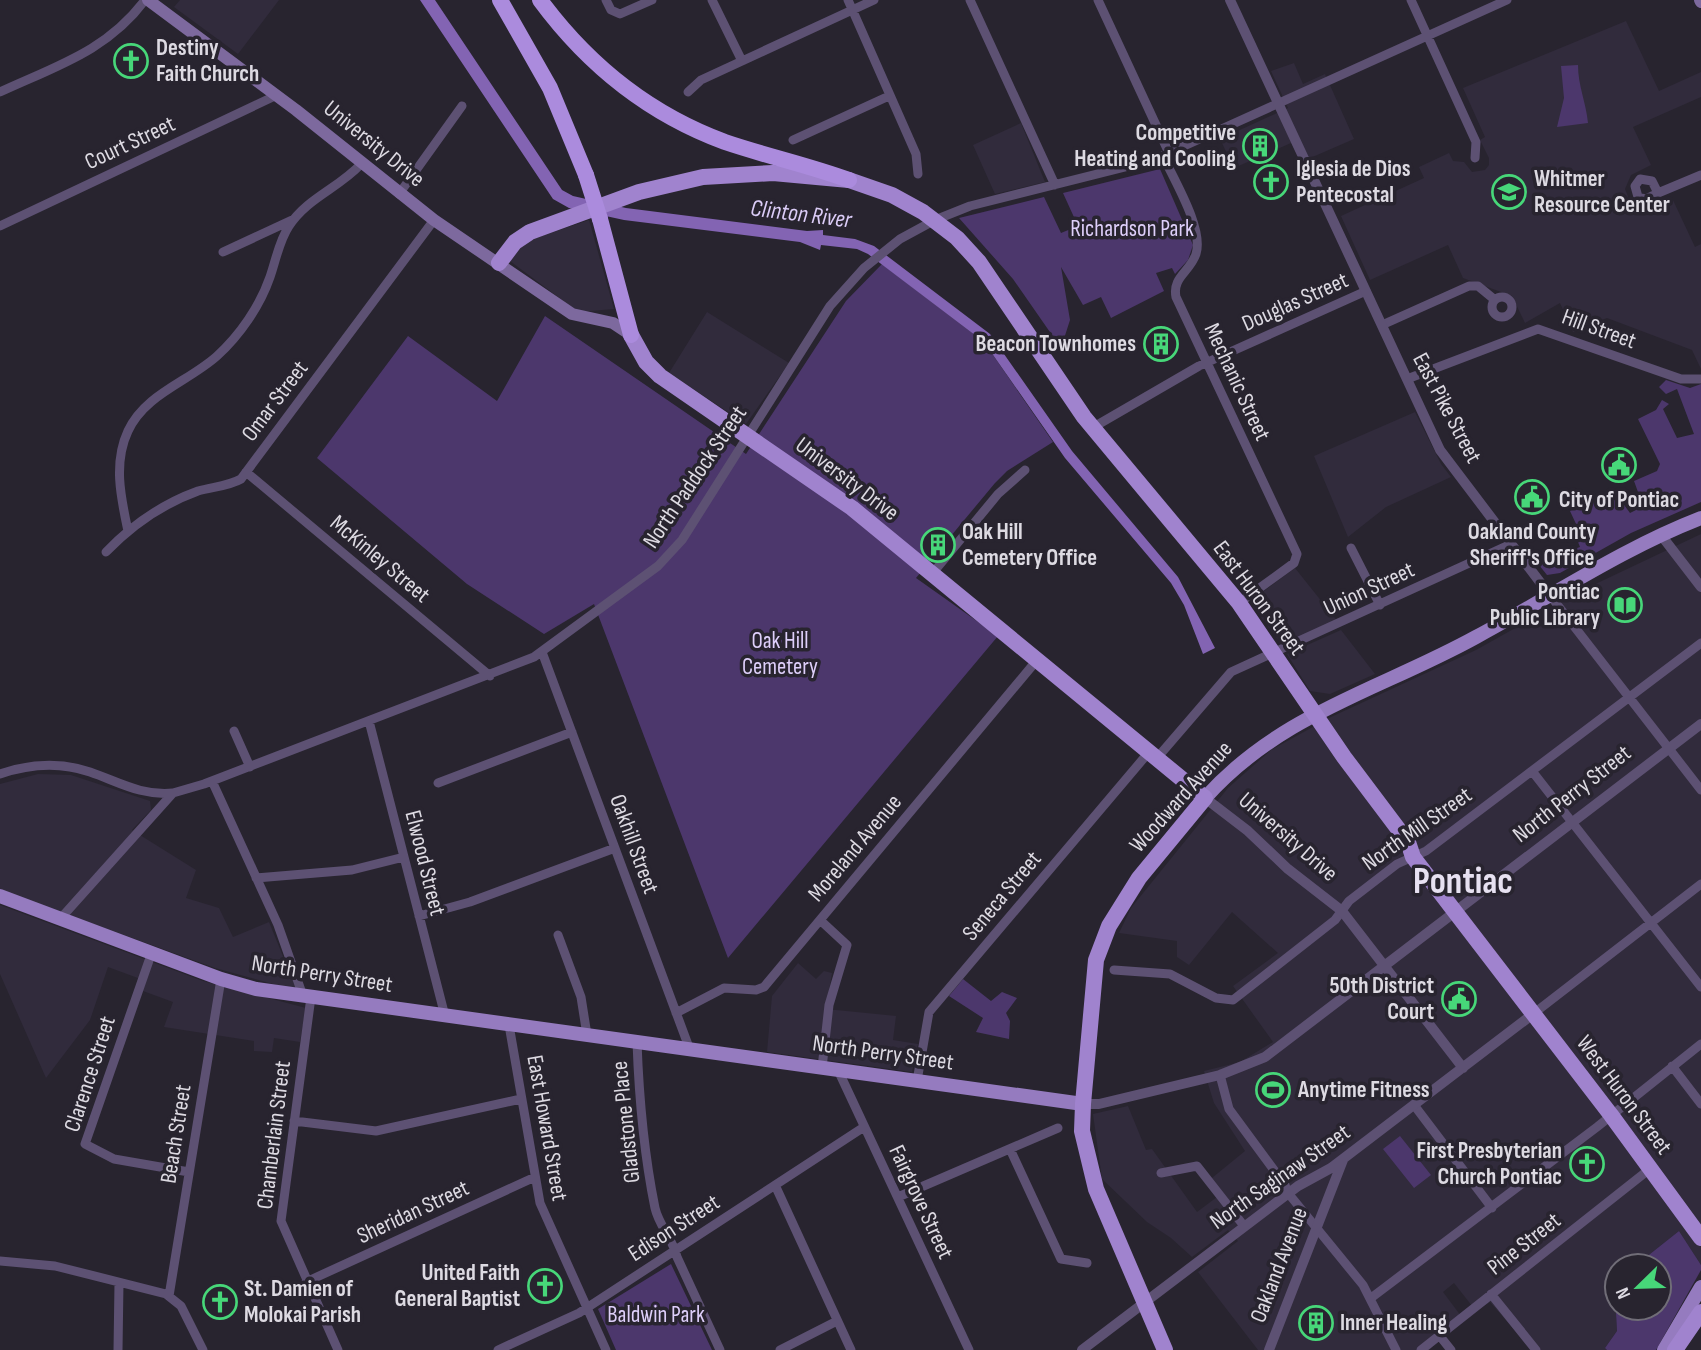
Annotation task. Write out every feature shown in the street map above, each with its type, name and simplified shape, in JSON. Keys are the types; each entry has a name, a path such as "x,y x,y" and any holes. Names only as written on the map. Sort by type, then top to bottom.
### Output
{"highway":[{"path":"500,0 545,78 586,174 631,335"},
{"path":"540,0 588,57 620,85 658,110 725,142 810,165 849,180"},
{"name":"East Huron Street","path":"499,263 524,235 621,198 670,183 739,173 849,180 892,195 934,219 961,241 979,262 1092,428 1239,603 1314,713 1408,842 1413,857 1534,1014"},
{"name":"University Drive","path":"631,335 646,362 660,376 837,496 1205,798"},
{"name":"Woodward Avenue","path":"1164,1350 1096,1188 1082,1131 1083,1104 1096,960 1109,926 1139,878 1205,798"},
{"name":"West Huron Street","path":"1534,1014 1701,1238"},
{"path":"1675,1350 1701,1312"}],"main road":[{"name":"University Drive","path":"146,0 277,95 434,220 567,312 613,323 631,335"},
{"name":"Woodward Avenue","path":"1205,798 1252,752 1314,713 1453,649 1549,594 1661,535 1701,518"},
{"name":"North Perry Street","path":"0,896 222,979 256,989 1083,1104"},
{"path":"1664,1350 1701,1287"}],"street":[{"path":"0,92 99,46 121,30 146,0"},
{"path":"606,0 616,13 652,0"},
{"path":"712,0 742,61"},
{"path":"848,0 916,156 918,174"},
{"path":"688,92 701,80 874,0"},
{"path":"970,0 1055,185"},
{"name":"Mechanic Street","path":"1098,0 1166,154 1196,230 1196,255 1176,281 1174,289 1206,363 1297,554 1294,563 1239,603"},
{"name":"East Pike Street","path":"1230,0 1447,460 1701,790"},
{"path":"1411,0 1476,142 1475,158"},
{"name":"North Paddock Street","path":"173,793 212,782 490,676 542,652 671,555 824,314 869,263 887,248 934,219 983,202 1119,171 1166,154 1507,0"},
{"name":"Court Street","path":"0,226 277,95"},
{"path":"793,141 889,96"},
{"path":"399,194 461,106"},
{"path":"128,531 119,473 123,446 130,426 148,403 205,366 241,330 265,291 282,240 294,219 309,203 345,180 361,164"},
{"path":"1658,193 1701,174"},
{"path":"223,252 294,219"},
{"name":"Omar Street","path":"106,552 128,531 170,503 201,490 237,481 246,472 434,220"},
{"path":"1382,326 1469,286 1478,286 1495,300"},
{"name":"Douglas Street","path":"1092,428 1206,363 1366,292"},
{"name":"Hill Street","path":"1407,379 1536,329 1552,332 1681,379 1701,379"},
{"path":"932,574 998,494 1025,470"},
{"name":"McKinley Street","path":"246,472 490,676"},
{"path":"1661,535 1701,587"},
{"name":"Union Street","path":"1153,755 1227,675 1511,544"},
{"path":"1352,548 1380,605"},
{"name":"North Mill Street","path":"1114,970 1170,974 1216,998 1230,1001 1335,919 1397,864 1426,851 1701,643"},
{"name":"Oakhill Street","path":"542,652 690,1050"},
{"name":"Moreland Avenue","path":"676,1013 724,988 762,988 1037,660"},
{"name":"Elwood Street","path":"369,721 445,1016"},
{"name":"North Perry Street","path":"1083,1104 1099,1104 1220,1075 1247,1066 1272,1052 1701,724"},
{"path":"234,730 250,767"},
{"path":"438,783 572,732"},
{"name":"Seneca Street","path":"917,1081 929,1012 1153,755"},
{"path":"0,774 36,766 65,766 94,774 132,790 173,793"},
{"path":"1532,771 1701,987"},
{"name":"Chamberlain Street","path":"212,782 278,925 307,997 281,1221 338,1350"},
{"path":"61,918 173,793"},
{"name":"University Drive","path":"1205,798 1342,911 1463,1068"},
{"path":"419,916 470,902 615,848"},
{"path":"257,878 352,870 404,856"},
{"name":"North Saginaw Street","path":"1082,1350 1288,1193 1346,1157 1701,884"},
{"path":"820,920 847,946 830,1005 822,1068"},
{"path":"558,935 581,998 587,1035"},
{"name":"Clarence Street","path":"152,952 85,1144 117,1160 189,1172"},
{"name":"Beach Street","path":"169,1296 222,979"},
{"name":"East Howard Street","path":"509,1025 542,1210 606,1350"},
{"name":"Gladstone Place","path":"637,1042 640,1101 655,1208 720,1350"},
{"path":"1371,1298 1492,1208 1701,1044"},
{"path":"1672,1066 1701,1104"},
{"name":"Fairgrove Street","path":"838,1070 969,1350"},
{"path":"1220,1075 1229,1109 1285,1185 1288,1193 1371,1298 1396,1350"},
{"path":"294,1121 376,1131 521,1099"},
{"path":"1414,1105 1492,1208"},
{"name":"Edison Street","path":"498,1350 586,1308 864,1126"},
{"path":"898,1198 1058,1128"},
{"path":"1010,1149 1062,1260 1087,1263"},
{"name":"Oakland Avenue","path":"1269,1350 1346,1157"},
{"path":"1161,1172 1197,1166 1244,1226"},
{"name":"Pine Street","path":"1421,1350 1651,1168"},
{"name":"Sheridan Street","path":"306,1282 535,1177"},
{"path":"775,1185 851,1350"},
{"path":"0,1261 55,1266 169,1296 183,1309 203,1350"},
{"path":"118,1350 119,1283"},
{"path":"1491,1294 1536,1350"},
{"path":"780,1350 837,1321"},
{"path":"1439,1335 1451,1350"}],"shaded area":[{"path":"180,0 279,0 238,54 174,7"},
{"path":"420,0 435,0 562,190 573,196 626,208 807,231 823,230 823,235 855,239 874,246 990,334 1072,451 1178,577 1215,648 1203,654 1184,605 1171,583 1065,458 984,342 868,254 857,249 821,245 820,250 800,242 624,220 569,208 553,199"},
{"name":"Whitmer Resource Center","path":"1626,21 1659,91 1701,72 1701,97 1633,127 1651,165 1631,175 1625,189 1631,204 1639,208 1651,208 1672,198 1695,247 1701,244 1701,369 1692,350 1607,318 1573,332 1560,303 1525,323 1512,296 1463,278 1448,245 1370,280 1341,216 1424,178 1419,167 1449,153 1453,161 1464,162 1472,172 1485,170 1489,165 1489,158 1480,140 1485,137 1463,88"},
{"path":"1294,63 1303,84 1325,74 1354,139 1301,162 1291,143 1234,168 1220,139 1288,108 1271,71"},
{"path":"1021,123 1045,182 995,194 973,145"},
{"path":"589,220 614,309 578,312 510,261 524,242"},
{"path":"707,312 789,363 746,424 669,373"},
{"path":"1415,412 1441,464 1451,477 1386,507 1348,537 1314,456"},
{"path":"1701,534 1701,1265 1679,1231 1653,1252 1603,1252 1603,1322 1616,1322 1617,1331 1605,1348 1607,1350 1532,1350 1490,1302 1476,1311 1454,1283 1443,1292 1464,1320 1429,1350 1258,1350 1198,1272 1238,1241 1228,1230 1192,1257 1171,1238 1147,1222 1102,1179 1093,1114 1128,1106 1146,1150 1152,1149 1197,1212 1217,1197 1207,1182 1245,1151 1214,1103 1204,1071 1240,1062 1273,1042 1233,986 1278,953 1232,912 1189,965 1177,957 1177,941 1119,933 1131,908 1228,788 1271,750 1331,717 1476,650 1587,588"},
{"path":"1295,568 1338,622 1283,646 1253,607 1252,600"},
{"path":"1341,630 1375,674 1330,694 1310,691 1287,654"},
{"path":"38,774 71,775 150,801 151,810 132,830 196,870 186,898 219,908 233,937 269,922 296,988 291,989 215,968 0,890 0,784"},
{"path":"0,905 203,981 306,1008 300,1042 274,1038 272,1052 254,1051 254,1041 164,1027 173,1002 143,991 146,981 108,967 90,1020 46,1078 0,974"},
{"path":"798,963 816,979 824,971 832,973 826,1009 896,1016 893,1040 918,1044 912,1072 767,1052 772,996"}],"green space":[{"path":"1578,65 1588,123 1557,127 1564,98 1561,66"},
{"name":"Richardson Park","path":"1160,169 1193,245 1188,260 1175,274 1172,268 1156,273 1164,291 1111,318 1101,297 1083,305 1061,267 1070,320 1061,348 1013,279 959,218 1044,197 1061,233 1078,226 1063,193"},
{"name":"Oak Hill Cemetery","path":"882,264 984,342 1053,442 1007,471 916,578 998,636 728,958 594,604 544,634 467,584 317,458 408,336 497,401 545,316 746,454 846,301"},
{"path":"1666,380 1690,388 1701,384 1701,502 1631,533 1560,573 1547,575 1527,550 1546,567 1558,555 1580,547 1578,542 1583,539 1570,511 1614,491 1630,513 1636,510 1633,501 1638,492 1634,481 1657,471 1660,464 1638,419 1656,410 1662,400 1669,404 1663,409 1677,438 1694,434 1677,389 1666,394 1659,387"},
{"path":"963,979 991,1001 1002,992 1017,998 1006,1013 1010,1021 1009,1039 976,1032 983,1018 949,996"},
{"path":"1400,1136 1431,1175 1414,1188 1383,1149"},
{"path":"1679,1231 1701,1265 1701,1270 1673,1320 1673,1252 1653,1252"},
{"name":"Baldwin Park","path":"671,1264 712,1350 616,1350 598,1309"},
{"path":"1616,1322 1672,1322 1656,1350 1607,1350 1605,1348 1617,1331"}],"place":[{"name":"Destiny Faith Church","path":"131,61"},
{"name":"Competitive Heating and Cooling","path":"1260,146"},
{"name":"Iglesia de Dios Pentecostal","path":"1271,182"},
{"name":"Whitmer Resource Center","path":"1509,192"},
{"name":"Beacon Townhomes","path":"1161,344"},
{"name":"City of Pontiac","path":"1619,465"},
{"name":"Oakland County Sheriff's Office","path":"1532,497"},
{"name":"Oak Hill Cemetery Office","path":"938,545"},
{"name":"Pontiac Public Library","path":"1625,605"},
{"name":"50th District Court","path":"1459,999"},
{"name":"Anytime Fitness","path":"1273,1090"},
{"name":"First Presbyterian Church Pontiac","path":"1587,1164"},
{"name":"United Faith General Baptist","path":"545,1286"},
{"name":"St. Damien of Molokai Parish","path":"220,1302"},
{"name":"Inner Healing","path":"1316,1323"}],"district":[{"name":"Pontiac","path":"1463,882"}],"water label":[{"name":"Clinton River","path":"801,214"}]}
